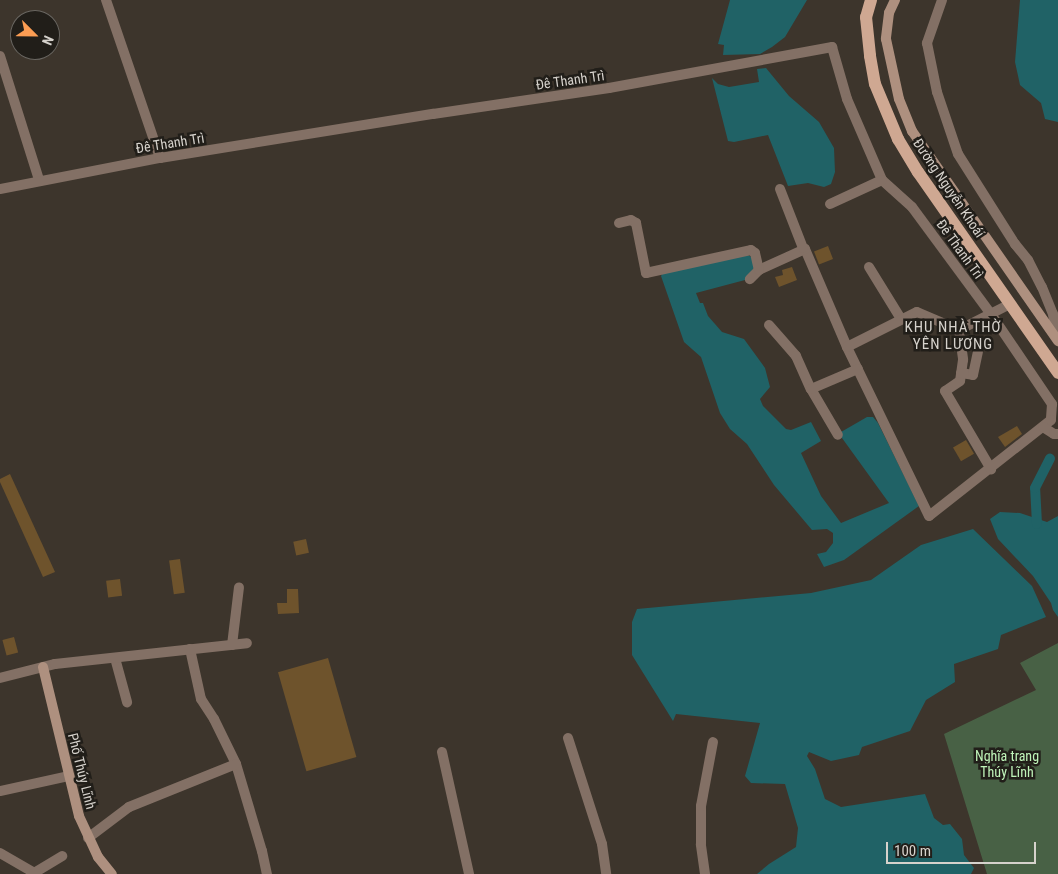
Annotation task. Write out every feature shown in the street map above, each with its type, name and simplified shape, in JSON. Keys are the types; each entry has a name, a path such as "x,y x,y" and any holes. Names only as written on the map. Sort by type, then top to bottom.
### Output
{"main road":[{"name":"Đường Nguyễn Khoái","path":"871,0 866,17 870,56 875,84 894,131 918,172 1058,373"}],"street":[{"path":"106,0 160,158"},
{"path":"895,0 890,13 886,39 899,99 912,131 1057,340"},
{"path":"942,0 927,43 937,92 958,154 1015,244 1028,260 1042,287 1053,314 1057,340"},
{"name":"Đê Thanh Trì","path":"0,189 160,158 609,88 832,47 846,99 882,180 912,207 991,314 1052,404 1051,420 1043,427"},
{"path":"0,56 39,180"},
{"path":"830,204 882,180"},
{"path":"780,189 803,248 847,347 929,516 1043,427 1054,434 1058,434"},
{"path":"619,223 631,220 636,223 646,273 751,250 755,253 759,270"},
{"path":"750,279 759,270 803,248"},
{"path":"869,267 901,319"},
{"path":"959,330 1010,304"},
{"path":"847,347 917,312 923,312 959,330"},
{"path":"769,325 796,356 810,389 838,435"},
{"path":"959,330 963,360 960,381 945,391 991,469"},
{"path":"961,373 973,375 978,352"},
{"path":"810,389 858,369"},
{"path":"232,645 239,588"},
{"path":"0,678 43,667 247,643"},
{"path":"190,650 201,699 214,719 236,764 262,850 267,874"},
{"path":"115,658 127,702"},
{"name":"Phố Thúy Lĩnh","path":"43,667 79,816 98,856 112,874"},
{"path":"568,738 602,844 606,874"},
{"path":"705,874 701,844 701,806 713,742"},
{"path":"442,752 469,874"},
{"path":"88,838 130,807 236,764"},
{"path":"0,791 69,776"},
{"path":"0,852 34,873 62,856"}],"green space":[{"name":"Nghĩa trang Thúy Lĩnh","path":"1058,643 1058,874 987,874 944,734 1036,690 1020,663"}],"water":[{"path":"730,0 807,0 785,37 772,47 760,54 723,55 724,45 718,44"},
{"path":"1020,0 1058,0 1058,122 1045,119 1041,103 1020,85 1015,62"},
{"path":"766,68 789,96 819,122 834,148 835,172 831,184 824,187 808,183 788,186 768,135 734,142 728,141 712,78 718,84 729,87 759,82 757,69"},
{"path":"746,254 753,258 754,268 745,280 696,293 700,303 703,303 708,316 722,332 744,339 765,368 770,387 760,399 763,406 786,429 791,430 811,422 821,441 801,453 821,496 841,523 889,503 842,438 841,432 867,417 873,417 878,423 919,506 844,560 824,567 817,554 826,552 833,543 833,533 827,529 812,530 774,485 747,444 730,429 720,413 701,357 684,342 661,276 664,271"},
{"path":"1000,512 1020,513 1047,522 1058,516 1058,617 1033,576 998,539 990,519"},
{"path":"973,529 1032,586 1046,617 1001,635 998,649 954,664 955,682 926,700 910,731 862,747 859,755 831,761 809,752 807,756 815,769 825,799 841,807 925,794 934,818 943,825 950,824 962,839 964,855 974,868 971,874 757,874 796,847 798,828 785,784 751,783 745,776 760,723 676,714 673,721 632,655 632,622 637,609 811,593 871,580 921,545"}],"building":[{"path":"828,246 833,259 819,264 814,251"},
{"path":"792,267 797,280 779,287 775,277 783,275 782,270"},
{"path":"1017,426 1022,434 1005,447 998,437"},
{"path":"966,440 974,454 961,461 953,448"},
{"path":"10,474 55,572 43,577 0,482 0,479"},
{"path":"306,539 309,553 296,555 293,542"},
{"path":"180,559 185,593 174,594 169,561"},
{"path":"120,579 122,596 108,598 106,581"},
{"path":"287,589 298,589 299,613 278,614 277,603 287,603"},
{"path":"14,637 18,652 7,656 2,640"},
{"path":"328,658 356,757 306,771 278,672"}],"waterway":[{"path":"1037,524 1035,488 1050,459"}],"district":[{"name":"KHU NHÀ THỜ YÊN LƯƠNG","path":"953,336"}]}
